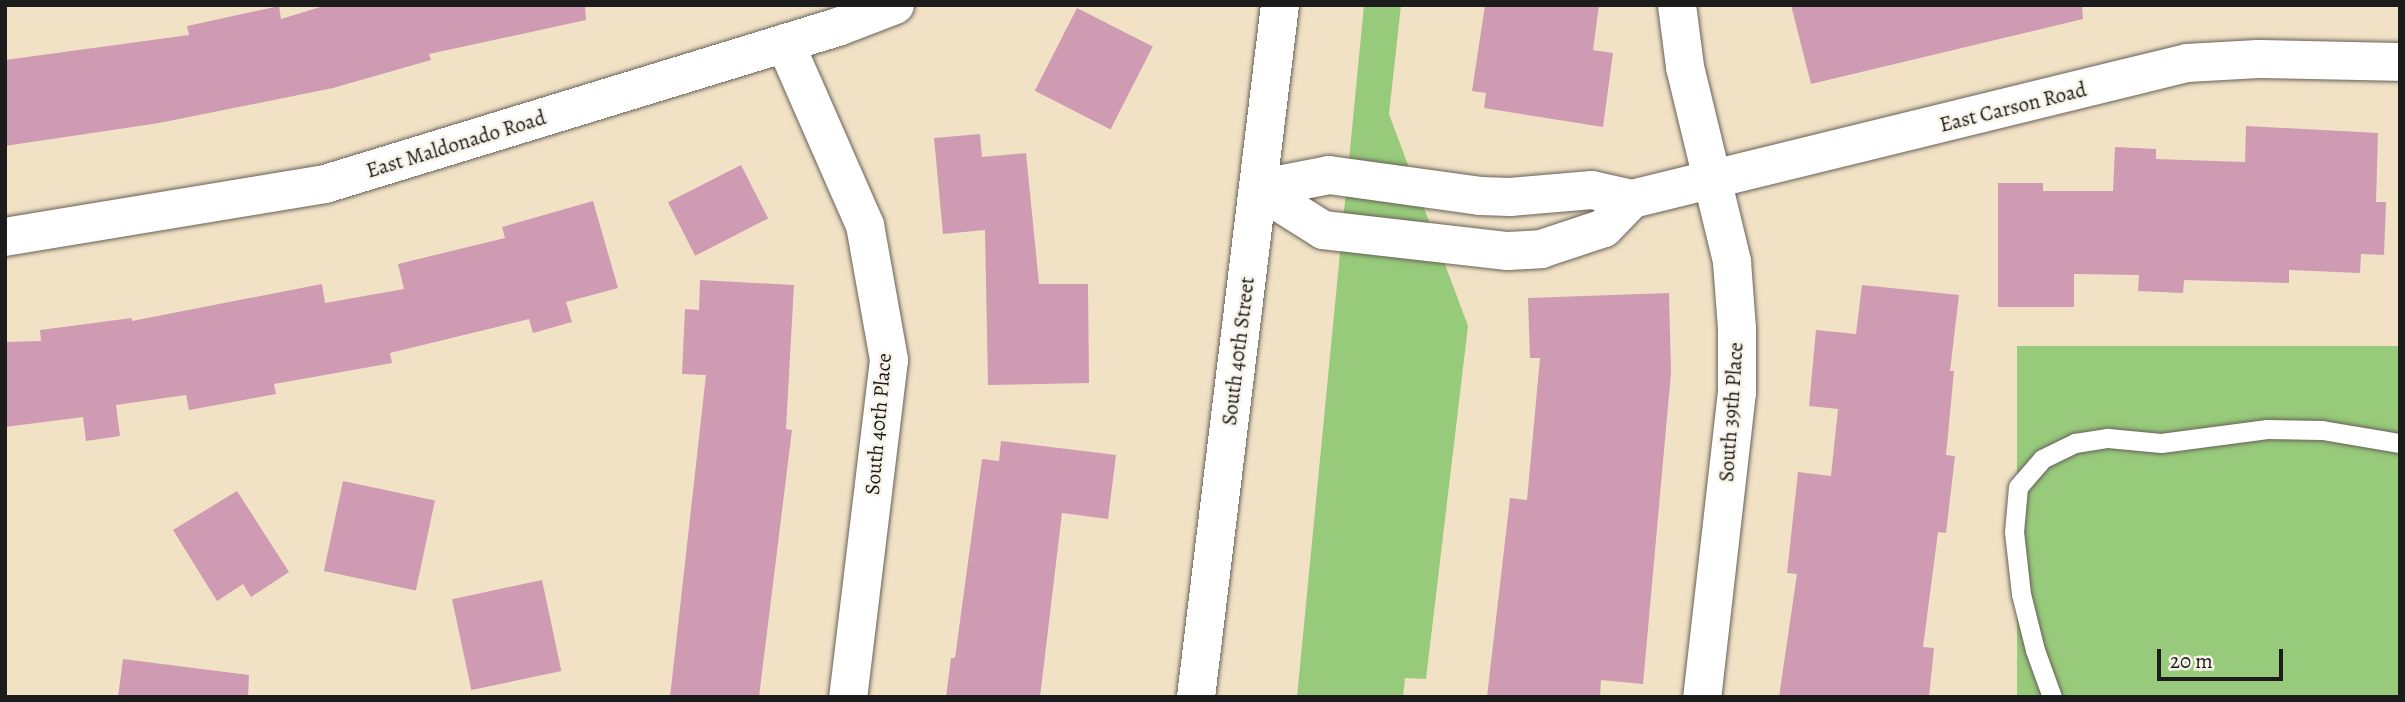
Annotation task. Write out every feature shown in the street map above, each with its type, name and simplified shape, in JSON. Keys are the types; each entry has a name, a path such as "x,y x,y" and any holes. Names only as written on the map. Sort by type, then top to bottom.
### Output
{"street":[{"name":"East Maldonado Road","path":"5,237 325,184 785,43 895,5"},
{"name":"South 40th Street","path":"1196,697 1280,5"},
{"name":"South 39th Place","path":"1677,5 1685,67 1710,181 1732,262 1737,328 1737,393 1702,697"},
{"name":"South 40th Place","path":"785,43 865,225 889,360 848,697"},
{"name":"East Carson Road","path":"1258,189 1329,175 1480,196 1510,197 1592,190 1632,200 2187,63 2258,59 2400,62"},
{"path":"1258,189 1322,230 1508,251 1541,249 1604,228 1632,200"},
{"path":"1476,247 1480,196"}],"lane":[{"path":"2052,697 2035,650 2021,594 2014,532 2018,487 2042,459 2075,443 2108,438 2161,443 2267,429 2322,430 2400,443"}],"green space":[{"path":"1364,5 1401,5 1389,114 1468,326 1426,679 1405,678 1403,697 1297,697"},
{"path":"2017,346 2400,346 2400,697 2017,697"}],"building":[{"path":"327,5 585,5 586,20 429,54 431,60 333,88 159,123 5,146 5,60 189,35 187,26 279,6 281,19"},
{"path":"1485,5 1599,5 1593,50 1613,53 1603,127 1484,108 1486,93 1472,91"},
{"path":"1791,5 2082,5 2083,19 1811,84"},
{"path":"1077,8 1153,47 1111,129 1035,91"},
{"path":"2246,126 2378,133 2376,202 2386,202 2384,255 2361,254 2360,273 2289,270 2289,283 2184,280 2183,293 2138,291 2139,275 2074,274 2074,307 1998,307 1998,183 2043,183 2043,191 2113,191 2115,147 2156,149 2156,159 2245,162"},
{"path":"980,134 982,157 1026,153 1039,284 1088,284 1089,383 988,385 985,230 943,234 934,138"},
{"path":"741,165 768,218 695,256 668,202"},
{"path":"593,201 618,288 566,302 572,322 533,333 529,319 390,353 392,363 274,384 276,394 189,410 186,395 116,405 120,436 86,441 83,417 5,427 5,342 41,341 40,330 132,318 132,321 322,284 325,303 404,289 398,264 505,238 502,227"},
{"path":"700,280 794,285 786,429 792,430 759,697 670,697 706,375 682,374 685,309 699,310"},
{"path":"1862,285 1959,295 1950,371 1954,371 1946,455 1955,456 1946,533 1938,532 1923,647 1934,648 1929,697 1779,697 1797,574 1787,573 1798,472 1831,476 1838,409 1809,406 1816,330 1856,334"},
{"path":"1669,293 1671,373 1643,684 1601,680 1600,697 1487,697 1510,498 1527,500 1540,358 1530,358 1528,298"},
{"path":"1001,441 1116,455 1108,519 1062,513 1040,697 946,697 951,658 955,658 982,459 999,461"},
{"path":"343,481 435,501 416,591 324,571"},
{"path":"237,491 289,572 251,597 243,584 217,601 173,530"},
{"path":"542,580 561,671 471,690 452,599"},
{"path":"123,659 249,675 248,697 118,697"}]}
